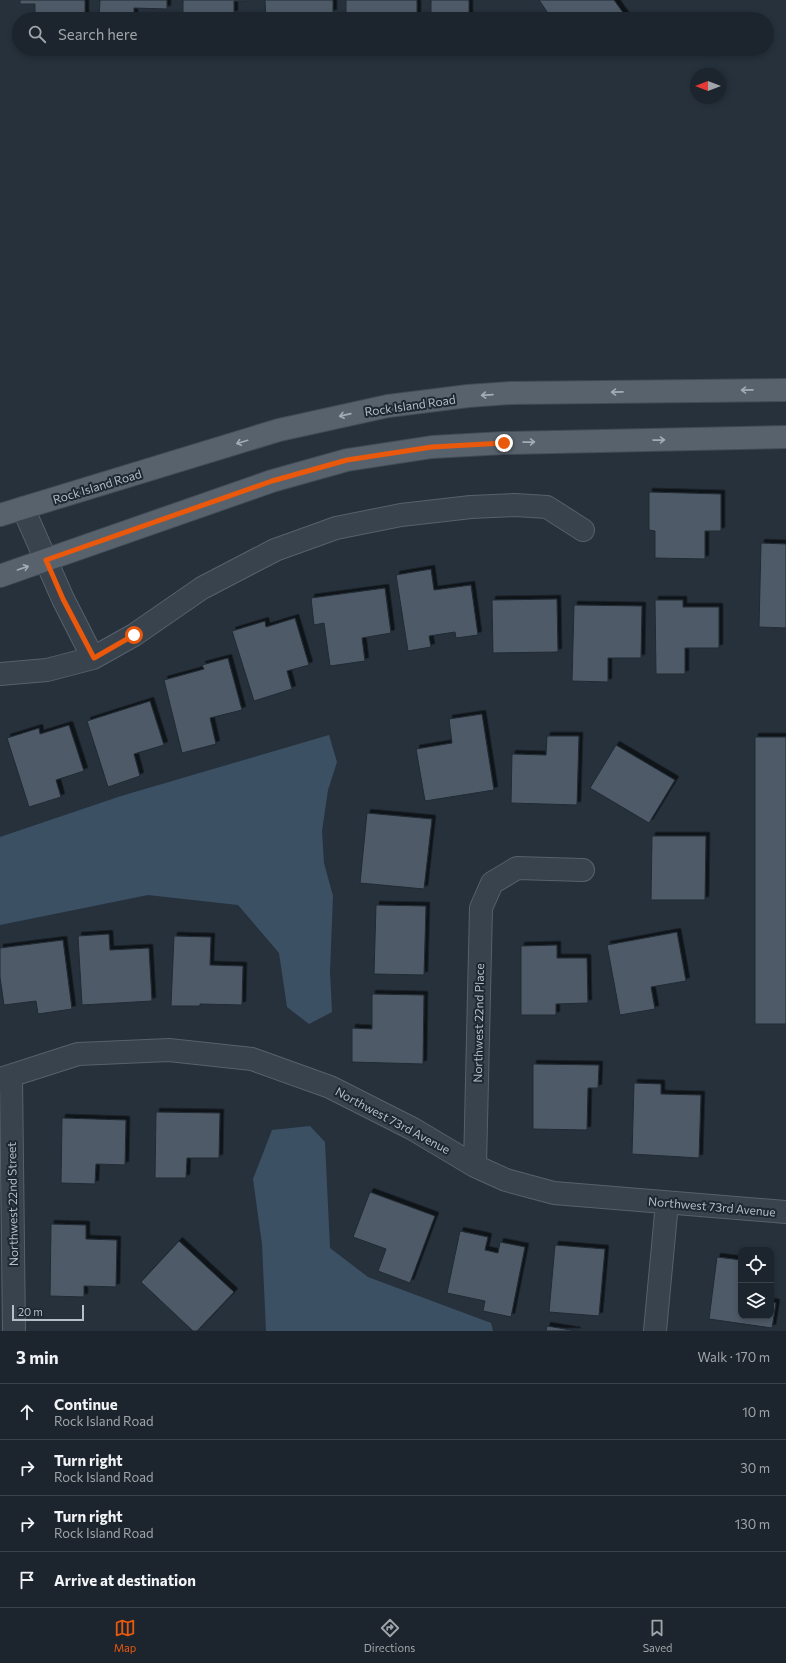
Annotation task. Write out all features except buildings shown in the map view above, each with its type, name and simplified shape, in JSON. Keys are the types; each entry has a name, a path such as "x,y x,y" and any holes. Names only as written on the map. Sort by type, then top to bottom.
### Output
{"main road":[{"name":"Rock Island Road","path":"0,515 279,430 388,406 468,396 511,393 786,390"},
{"path":"0,576 272,481 347,460 432,447 504,443 786,437"}],"street":[{"path":"0,674 47,670 94,658 134,635 202,588 275,550 336,528 401,515 470,507 514,505 547,507 583,530"},
{"path":"23,508 63,599 94,658"},
{"name":"Northwest 22nd Place","path":"475,1166 480,908 492,883 517,868 583,870"},
{"name":"Northwest 73rd Avenue","path":"5,1078 78,1054 169,1050 252,1060 330,1086 413,1129 475,1166 506,1180 554,1193 786,1212"},
{"name":"Northwest 22nd Street","path":"5,1078 14,1331"},
{"path":"655,1331 667,1203"}],"water":[{"path":"329,735 337,762 328,790 322,831 324,863 333,896 330,972 332,1012 309,1024 287,1007 279,953 238,905 148,895 0,925 0,837 121,796"},
{"path":"310,1126 325,1142 330,1248 368,1277 491,1323 493,1331 266,1331 262,1244 253,1179 272,1130"}],"route":[{"path":"134,635 94,658 63,599 46,560 272,481 347,460 432,447 504,443"}]}
